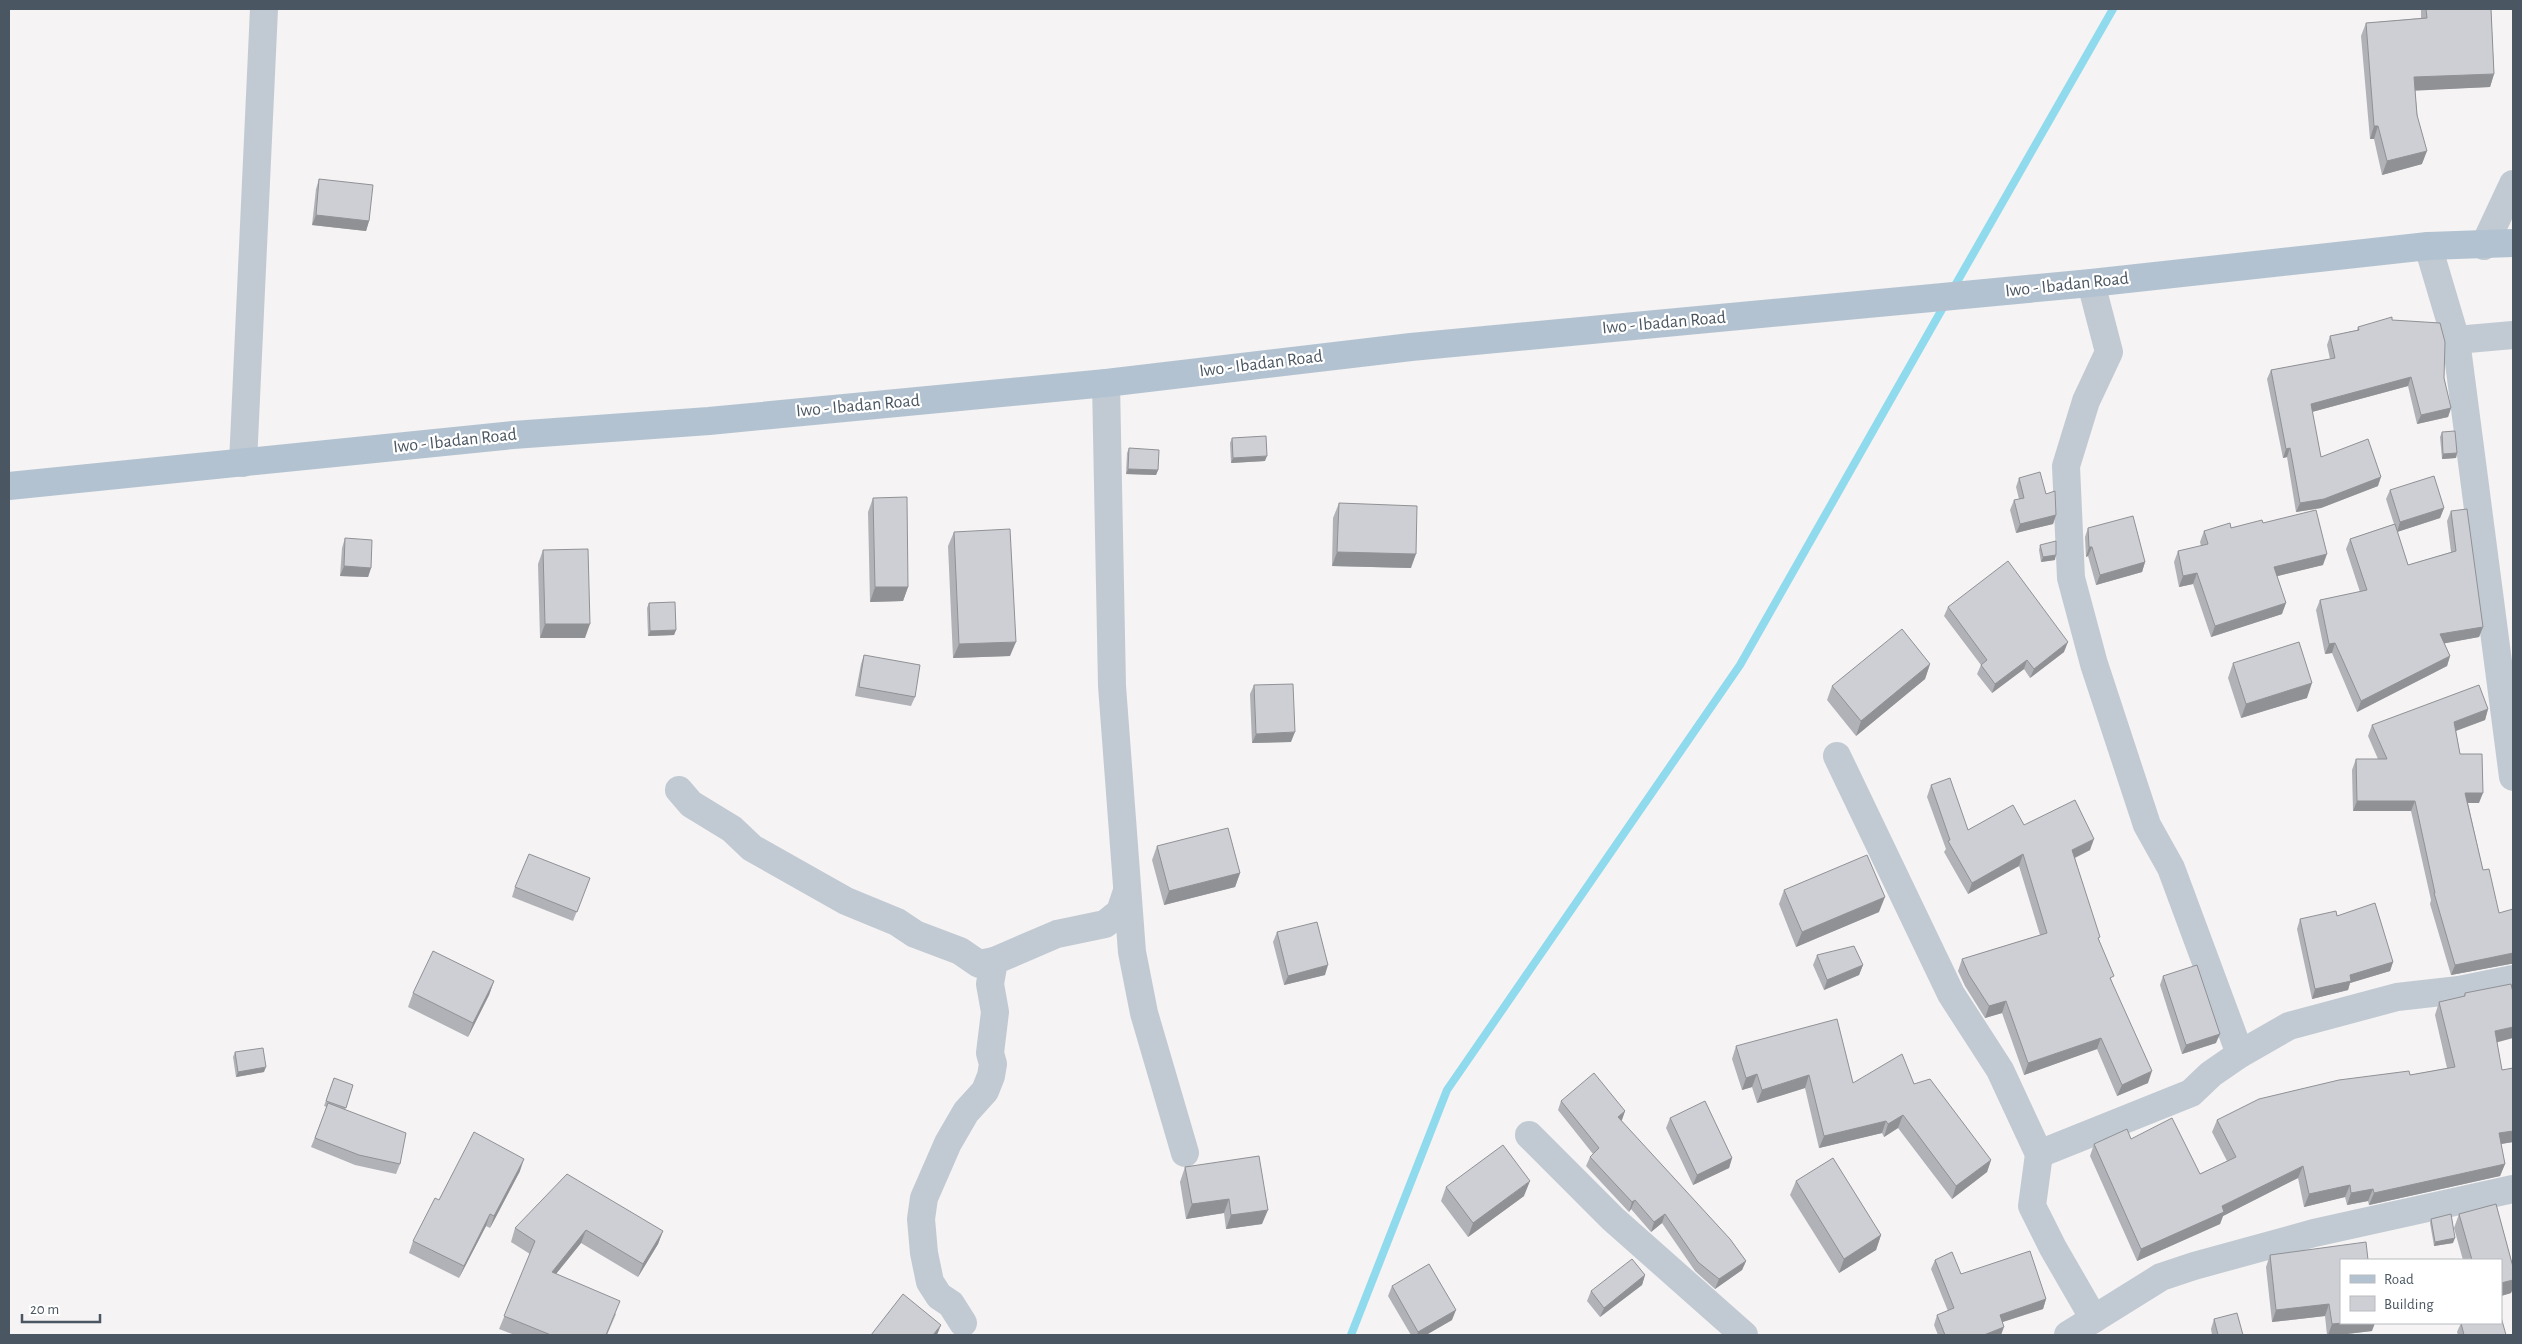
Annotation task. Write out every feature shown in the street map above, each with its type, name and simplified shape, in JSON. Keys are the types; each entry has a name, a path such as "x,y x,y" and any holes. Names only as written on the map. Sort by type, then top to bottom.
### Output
{"main road":[{"name":"Iwo - Ibadan Road","path":"9,486 513,435 719,420 1106,383 1411,347 2091,283 2428,246 2484,246 2513,243"}],"street":[{"path":"243,463 264,9"},
{"path":"2484,246 2513,184"},
{"path":"2428,246 2456,340 2513,777"},
{"path":"2091,283 2109,352 2086,400 2066,466 2071,578 2097,673 2147,824 2170,868 2240,1054"},
{"path":"2456,340 2513,335"},
{"path":"1106,383 1112,678 1126,894 1132,952 1144,1013 1185,1153"},
{"path":"1837,756 1951,994 2000,1070 2039,1154 2032,1206 2053,1248 2094,1319"},
{"path":"679,790 691,804 732,830 752,848 846,901 897,922 915,934 960,951 979,964 994,961 1057,934 1105,924 1120,912 1126,894"},
{"path":"962,1323 951,1304 939,1296 930,1282 920,1219 924,1198 948,1143 966,1112 984,1091 991,1076 993,1064 990,1053 995,1012 990,984 994,961"},
{"path":"2039,1154 2182,1098 2191,1093 2211,1074 2240,1054 2289,1026 2397,998 2459,990 2513,979"},
{"path":"1529,1135 1613,1219 1744,1335"},
{"path":"2068,1335 2160,1278 2194,1266 2314,1232 2513,1189"}],"building":[{"path":"2426,9 2491,9 2494,74 2414,77 2417,115 2427,151 2387,161 2378,126 2374,126 2366,23 2427,18"},
{"path":"319,179 373,185 369,221 316,215"},
{"path":"2392,317 2392,320 2440,323 2445,342 2444,378 2451,408 2421,415 2411,377 2311,404 2321,457 2368,439 2381,477 2324,499 2300,503 2290,448 2286,449 2271,370 2335,358 2330,336 2359,330 2358,327"},
{"path":"2455,431 2457,453 2443,454 2442,432"},
{"path":"1266,436 1267,456 1233,458 1232,438"},
{"path":"1129,448 1159,450 1158,470 1128,469"},
{"path":"2040,472 2046,494 2055,491 2056,515 2020,524 2014,500 2024,498 2019,478"},
{"path":"2434,476 2444,508 2400,522 2390,490"},
{"path":"907,497 908,587 875,587 873,498"},
{"path":"1339,503 1417,506 1416,554 1337,552"},
{"path":"2467,509 2483,627 2440,634 2450,656 2361,701 2335,643 2329,644 2320,600 2367,590 2350,539 2395,524 2408,565 2456,551 2451,511"},
{"path":"2316,510 2327,554 2274,567 2286,603 2215,626 2197,573 2183,576 2178,551 2208,544 2204,531 2230,523 2231,528 2262,520 2263,523"},
{"path":"2133,516 2145,562 2100,575 2092,547 2089,547 2088,528"},
{"path":"1010,529 1016,642 959,644 954,532"},
{"path":"345,538 372,540 371,568 344,566"},
{"path":"2056,541 2056,555 2043,557 2040,545"},
{"path":"588,549 590,624 545,624 543,550"},
{"path":"2008,561 2068,642 2034,669 2027,660 1995,684 1981,665 1987,660 1948,607"},
{"path":"675,602 676,630 650,631 649,603"},
{"path":"1902,629 1930,664 1861,721 1832,686"},
{"path":"2299,642 2312,683 2246,704 2233,663"},
{"path":"864,655 920,665 915,697 859,687"},
{"path":"1293,684 1295,732 1256,734 1254,685"},
{"path":"2479,685 2488,709 2454,722 2460,754 2482,754 2483,793 2465,793 2483,870 2489,869 2499,913 2513,909 2513,953 2455,965 2434,893 2415,801 2357,801 2356,759 2387,759 2372,725"},
{"path":"1950,778 1968,830 2013,805 2024,825 2075,800 2094,839 2072,850 2100,937 2098,938 2114,976 2110,978 2152,1071 2122,1085 2101,1038 2028,1063 2006,1001 1989,1006 1969,975 1962,959 2047,933 2023,854 1972,883 1948,841 1950,840 1931,785"},
{"path":"1228,828 1240,873 1169,891 1157,846"},
{"path":"529,854 590,878 577,912 515,887"},
{"path":"1867,855 1885,897 1802,932 1784,890"},
{"path":"2375,903 2393,962 2350,975 2351,981 2315,989 2300,919 2336,911 2337,916"},
{"path":"1317,922 1328,965 1288,976 1277,932"},
{"path":"1854,946 1863,965 1827,980 1817,955"},
{"path":"433,951 494,981 473,1023 413,993"},
{"path":"2197,965 2220,1034 2186,1045 2163,976"},
{"path":"2511,984 2513,992 2513,1027 2495,1031 2502,1070 2513,1068 2513,1131 2499,1133 2505,1164 2374,1193 2373,1189 2351,1193 2350,1185 2309,1194 2303,1166 2222,1206 2224,1212 2141,1249 2094,1144 2127,1129 2131,1139 2172,1118 2200,1174 2236,1157 2217,1120 2259,1099 2339,1080 2409,1071 2410,1075 2455,1067 2439,1002 2465,996 2465,993"},
{"path":"1837,1019 1853,1083 1902,1054 1914,1084 1930,1079 1991,1160 1956,1186 1903,1115 1888,1124 1886,1121 1824,1136 1809,1075 1762,1090 1757,1074 1746,1078 1736,1046"},
{"path":"263,1048 266,1067 238,1072 235,1052"},
{"path":"1594,1073 1625,1111 1618,1117 1730,1239 1746,1261 1719,1279 1698,1262 1665,1214 1654,1222 1635,1200 1632,1202 1590,1157 1599,1148 1561,1101"},
{"path":"334,1078 353,1085 346,1108 326,1101"},
{"path":"1705,1101 1732,1158 1697,1175 1670,1118"},
{"path":"328,1103 406,1133 400,1164 359,1155 315,1138"},
{"path":"474,1132 524,1159 494,1216 490,1214 464,1266 413,1241 435,1198 439,1200"},
{"path":"1503,1145 1530,1181 1473,1223 1446,1187"},
{"path":"1259,1156 1268,1210 1231,1215 1229,1199 1192,1204 1185,1167"},
{"path":"1833,1158 1881,1235 1844,1259 1796,1181"},
{"path":"567,1174 663,1231 643,1264 586,1230 552,1272 620,1301 606,1335 551,1335 504,1316 535,1241 515,1228"},
{"path":"2496,1204 2513,1267 2513,1280 2502,1283 2502,1259 2472,1259 2459,1214"},
{"path":"2451,1214 2455,1238 2435,1242 2431,1219"},
{"path":"2366,1242 2368,1259 2340,1259 2340,1323 2332,1324 2329,1304 2276,1310 2270,1255"},
{"path":"2030,1251 2046,1299 2000,1315 2004,1327 1984,1335 1945,1335 1937,1315 1954,1308 1935,1260 1952,1252 1961,1274"},
{"path":"1632,1259 1645,1275 1604,1308 1591,1291"},
{"path":"1429,1264 1456,1310 1418,1332 1392,1286"},
{"path":"903,1294 941,1325 933,1335 871,1335"},
{"path":"2237,1313 2243,1335 2218,1335 2214,1319"},
{"path":"2502,1321 2506,1335 2464,1335 2461,1324 2502,1324"}],"waterway":[{"path":"1953,289 2113,9"},
{"path":"1351,1335 1447,1090 1740,665 1945,304"}]}
